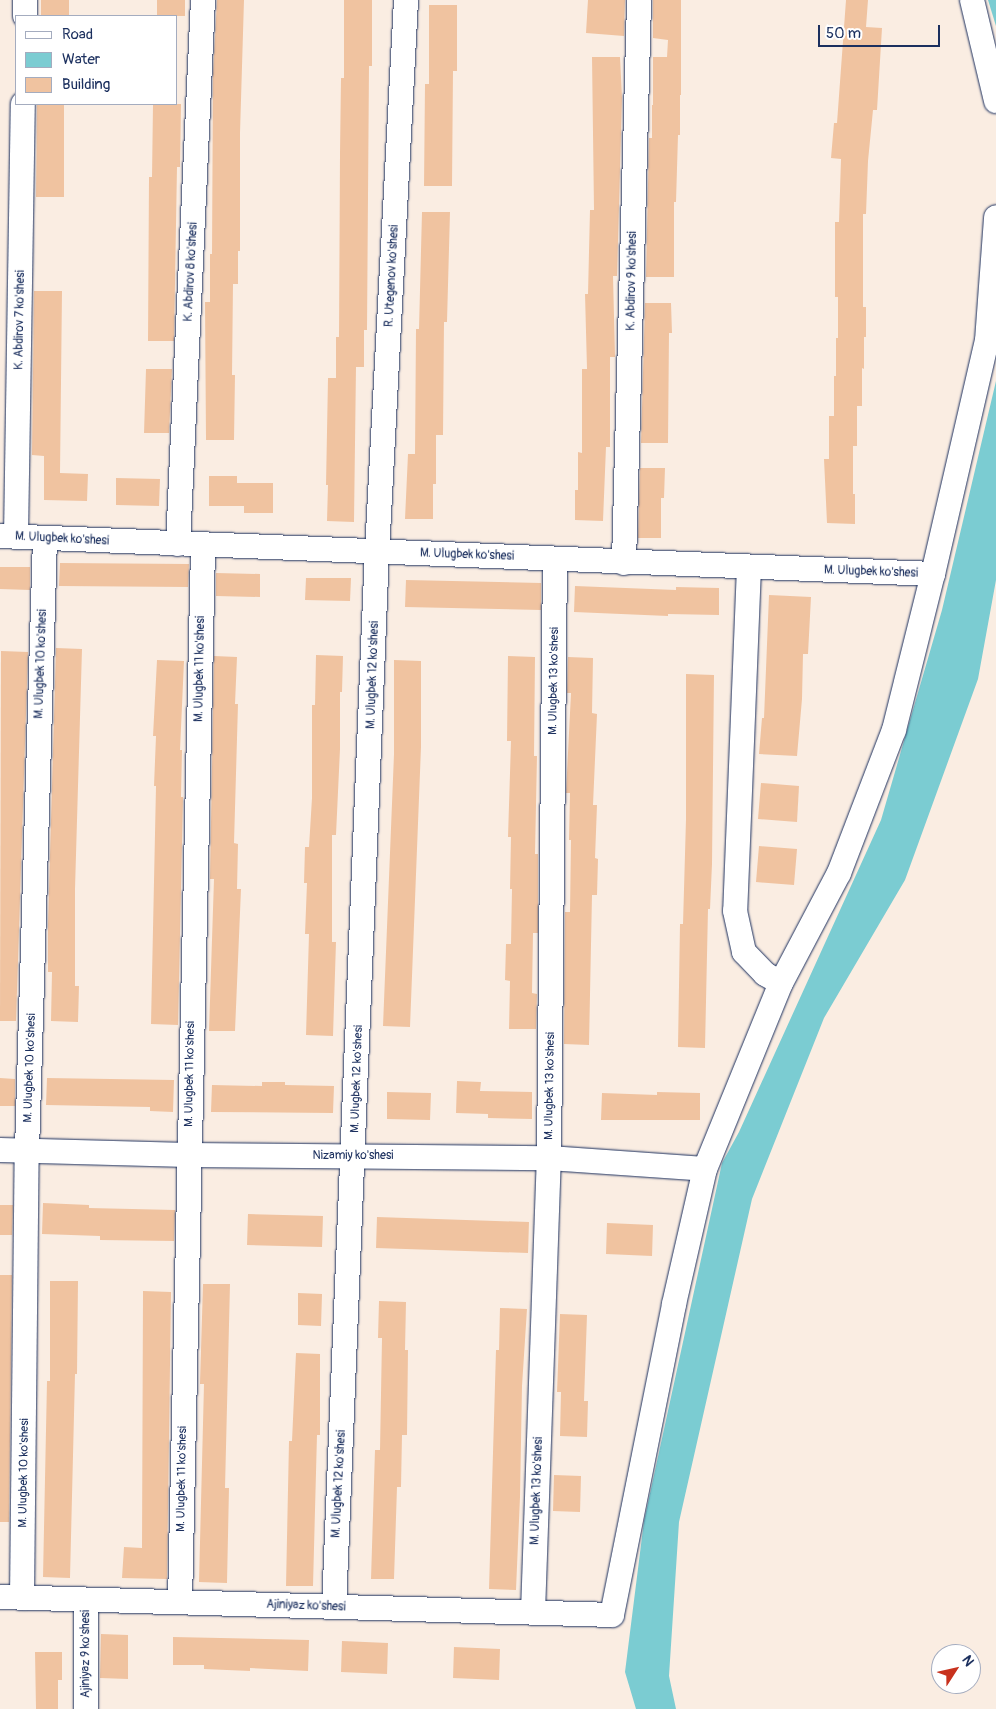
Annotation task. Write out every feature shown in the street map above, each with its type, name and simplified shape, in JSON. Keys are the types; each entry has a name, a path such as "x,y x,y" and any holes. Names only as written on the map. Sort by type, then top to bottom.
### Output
{"street":[{"path":"24,15 25,0"},
{"name":"K. Abdirov 8 ko'shesi","path":"178,544 203,0"},
{"name":"R. Utegenov ko'shesi","path":"378,552 406,0"},
{"name":"K. Abdirov 9 ko'shesi","path":"624,563 639,0"},
{"path":"972,0 996,101"},
{"name":"K. Abdirov 7 ko'shesi","path":"8,537 23,105"},
{"path":"705,1169 781,983 839,873 894,730 934,574 987,341 996,218"},
{"name":"M. Ulugbek ko'shesi","path":"8,537 934,574"},
{"name":"M. Ulugbek 10 ko'shesi","path":"11,1598 27,1151 45,539"},
{"name":"M. Ulugbek 11 ko'shesi","path":"180,1602 188,1155 203,545"},
{"name":"M. Ulugbek 12 ko'shesi","path":"334,1607 378,552"},
{"name":"M. Ulugbek 13 ko'shesi","path":"533,1612 549,1158 555,559"},
{"path":"748,567 735,911 744,952 765,974 781,983"},
{"name":"Nizamiy ko'shesi","path":"0,1150 188,1155 549,1158 705,1169"},
{"name":"Ajiniyaz ko'shesi","path":"11,1598 612,1615 674,1304 705,1169"},
{"name":"Ajiniyaz 9 ko'shesi","path":"86,1600 86,1709"}],"water":[{"path":"988,0 996,0 996,26"},
{"path":"996,381 996,580 978,679 905,880 824,1018 752,1199 679,1522 669,1676 676,1709 636,1709 625,1672 644,1521 722,1163 739,1132 881,820 942,610"}],"building":[{"path":"41,0 69,0 69,15 41,15"},
{"path":"157,0 185,0 185,16 157,15"},
{"path":"217,0 244,0 240,133 240,251 238,251 238,284 233,284 232,375 235,375 234,440 206,440 205,302 210,302 210,254 212,254 213,74"},
{"path":"344,0 372,0 372,66 369,66 367,330 364,330 364,367 356,367 354,522 327,521 328,485 326,485 328,378 336,378 336,337 339,337 341,78 344,78"},
{"path":"588,0 625,0 624,36 586,33"},
{"path":"653,0 681,0 680,135 678,135 676,202 674,202 674,277 646,277 649,138 652,138 653,57 667,57 668,40 653,38"},
{"path":"846,0 868,0 866,27 882,28 877,110 873,110 868,161 866,214 863,214 863,307 866,307 866,337 864,337 864,369 862,368 862,406 857,406 857,446 853,446 855,524 827,523 824,459 829,459 829,416 834,416 834,376 836,376 836,338 838,338 838,297 835,297 835,222 839,222 841,159 831,158 834,123 837,123"},
{"path":"429,5 457,5 457,71 453,71 452,186 424,186 425,84 429,84"},
{"path":"592,57 620,57 622,98 617,276 613,276 615,357 610,357 610,447 606,447 603,521 575,520 575,490 578,490 578,452 582,453 582,369 587,369 585,294 588,294 590,210 594,210"},
{"path":"181,104 180,167 177,167 174,341 148,341 149,177 152,177 153,105"},
{"path":"37,105 64,105 64,197 36,197"},
{"path":"422,212 450,212 447,322 444,322 443,435 436,435 436,484 433,484 433,519 405,519 408,454 415,454 416,329 419,329"},
{"path":"34,291 62,291 60,473 88,474 87,501 44,500 44,456 32,455"},
{"path":"645,303 671,303 672,333 669,333 668,443 641,443"},
{"path":"146,369 172,369 169,433 144,433"},
{"path":"640,468 665,468 664,498 661,498 661,538 638,538"},
{"path":"209,476 237,476 237,483 273,483 273,513 244,513 244,506 209,506"},
{"path":"116,478 160,479 159,506 116,505"},
{"path":"60,563 189,564 188,587 59,586"},
{"path":"0,567 30,567 30,590 0,589"},
{"path":"216,573 260,574 260,597 216,596"},
{"path":"306,578 351,578 350,601 305,600"},
{"path":"406,580 541,583 541,610 405,607"},
{"path":"575,586 676,590 676,587 719,588 719,615 668,614 668,616 574,612"},
{"path":"769,595 811,597 808,654 803,654 802,699 797,756 759,754 762,718 764,718"},
{"path":"56,648 82,649 75,889 75,986 79,986 78,1022 51,1021 52,972 48,972"},
{"path":"1,651 28,652 16,1021 0,1021"},
{"path":"316,655 343,656 342,692 340,692 340,749 336,835 332,835 332,942 336,942 333,1036 306,1035 309,934 305,934 307,883 304,883 305,847 309,847 312,798 312,705 315,705"},
{"path":"214,656 237,657 235,704 238,704 234,843 238,844 237,889 241,889 235,1031 209,1031 214,879 210,879"},
{"path":"508,656 535,657 534,756 537,756 535,854 538,854 538,933 533,933 532,993 537,994 536,1029 509,1029 510,981 505,980 506,944 511,944 512,889 510,889 511,837 508,837 511,741 507,741"},
{"path":"568,657 593,658 592,713 597,714 593,805 597,805 595,858 598,859 597,895 592,895 589,1045 564,1044 565,912 570,912 571,840 569,840 570,793 566,793 571,693 567,693"},
{"path":"157,660 184,661 180,750 182,750 181,797 183,797 178,1025 151,1024 156,786 154,786 156,736 153,736"},
{"path":"394,660 421,661 421,747 410,1027 383,1026 394,754"},
{"path":"686,674 714,675 712,864 710,909 708,909 705,1048 678,1047 680,924 683,924 686,819"},
{"path":"761,783 799,786 797,822 758,819"},
{"path":"759,846 797,849 794,885 756,882"},
{"path":"0,1078 15,1079 15,1106 0,1106"},
{"path":"47,1078 174,1080 173,1112 150,1111 150,1107 46,1105"},
{"path":"457,1081 481,1082 480,1091 532,1092 532,1119 488,1118 488,1114 456,1113"},
{"path":"262,1082 285,1082 285,1085 334,1086 333,1113 211,1112 212,1085 262,1086"},
{"path":"387,1092 431,1093 430,1120 387,1119"},
{"path":"657,1092 700,1093 700,1120 601,1120 602,1093 657,1095"},
{"path":"43,1203 89,1205 89,1208 175,1210 174,1241 100,1240 100,1236 42,1234"},
{"path":"0,1205 13,1205 12,1235 0,1235"},
{"path":"248,1214 323,1216 322,1247 247,1245"},
{"path":"377,1217 529,1222 528,1253 376,1248"},
{"path":"607,1223 653,1225 652,1256 606,1254"},
{"path":"0,1275 12,1275 9,1522 0,1522"},
{"path":"50,1281 78,1281 77,1374 75,1374 70,1578 43,1577 47,1381 50,1381"},
{"path":"203,1284 230,1284 225,1488 229,1488 227,1583 199,1582 204,1384 200,1384"},
{"path":"143,1291 171,1292 167,1579 122,1578 124,1547 142,1548"},
{"path":"298,1293 322,1294 321,1326 298,1325"},
{"path":"379,1301 406,1302 405,1350 408,1350 407,1435 402,1435 401,1487 397,1487 394,1579 371,1579 375,1450 380,1450 382,1338 378,1338"},
{"path":"500,1308 527,1309 522,1386 516,1590 489,1589 496,1350 499,1350"},
{"path":"560,1314 587,1315 584,1401 588,1401 587,1437 560,1436 561,1392 557,1392"},
{"path":"296,1353 320,1354 320,1435 317,1435 313,1586 286,1586 289,1441 292,1441"},
{"path":"554,1475 581,1476 580,1512 553,1511"},
{"path":"101,1634 128,1635 128,1679 100,1678"},
{"path":"173,1637 309,1640 308,1671 250,1668 250,1671 204,1669 204,1665 173,1665"},
{"path":"342,1641 388,1643 387,1674 341,1672"},
{"path":"454,1647 500,1649 499,1680 453,1678"},
{"path":"35,1652 62,1652 62,1680 58,1680 58,1709 36,1709"}]}
